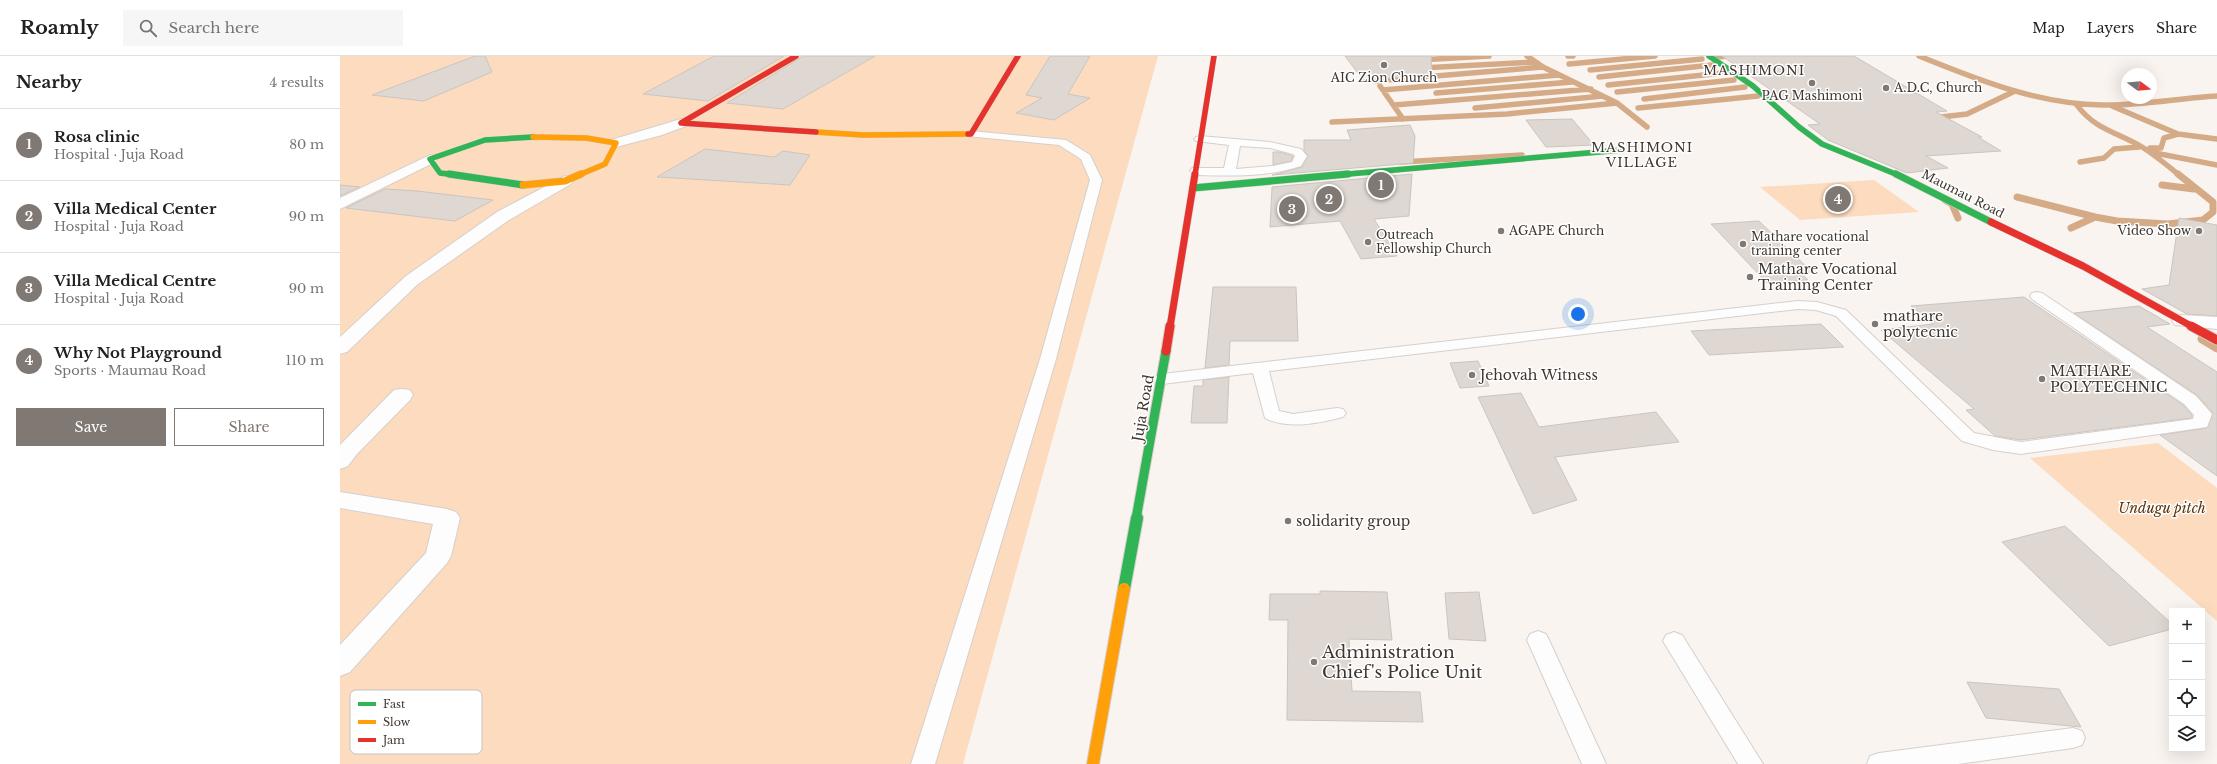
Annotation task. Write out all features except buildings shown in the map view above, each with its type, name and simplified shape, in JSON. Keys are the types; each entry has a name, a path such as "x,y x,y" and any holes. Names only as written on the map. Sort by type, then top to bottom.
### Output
{"street":[{"path":"340,204 430,159 485,140 533,137 586,138 616,143 657,132 681,123 796,56"},
{"path":"681,123 863,135 970,134 1018,56"},
{"name":"Juja Road","path":"1093,764 1162,379 1214,56"},
{"name":"Maumau Road","path":"1709,56 1753,86 1799,127 1822,144 1840,153 1872,163 1892,172 2027,240 2083,266 2217,340"},
{"path":"340,348 412,280 503,216 565,181 605,164 616,143"},
{"path":"1193,188 1622,150"},
{"path":"430,159 440,173 522,185 565,181"},
{"path":"2182,321 2217,323"},
{"path":"340,461 348,450 402,395"},
{"path":"340,500 447,518 438,556 340,664"}],"lane":[{"path":"922,764 1048,359 1096,180 1086,157 1062,142 970,134"},
{"path":"1196,171 1229,172 1287,167 1297,164 1301,156 1298,151 1270,145 1200,139"},
{"path":"1229,172 1235,142"},
{"path":"1162,379 1798,305 1811,305 1841,312 1968,437 1993,444 2021,448 2200,423 2203,414 2190,400 2037,296"},
{"path":"1260,368 1271,414 1276,419 1337,413"},
{"path":"1538,640 1594,764"},
{"path":"1674,641 1751,764"},
{"path":"1879,764 2073,738"}],"green space":[{"path":"340,56 1158,56 963,764 340,764"},
{"path":"1874,180 1919,212 1800,220 1760,187"},
{"name":"Undugu pitch","path":"2158,443 2217,488 2217,621 2205,611 2205,608 2202,608 2030,458"}],"waterway":[{"path":"1419,60 1489,56"},
{"path":"1527,56 1543,67"},
{"path":"1568,56 1573,56"},
{"path":"1569,64 1655,56"},
{"path":"1718,57 1728,56"},
{"path":"1919,56 1963,74 2009,89 2078,104 2117,105 2217,96"},
{"path":"1590,70 1702,59"},
{"path":"1421,68 1535,62"},
{"path":"1599,77 1712,65"},
{"path":"1375,81 1543,67"},
{"path":"1543,67 1589,89"},
{"path":"1608,85 1723,73"},
{"path":"1383,90 1559,75"},
{"path":"1617,92 1734,80"},
{"path":"1436,93 1572,82"},
{"path":"1380,86 1403,119"},
{"path":"1644,99 1745,87"},
{"path":"1394,105 1589,89"},
{"path":"1589,89 1603,96"},
{"path":"1933,118 1967,114 2015,91"},
{"path":"1768,94 1789,92"},
{"path":"1475,108 1603,96"},
{"path":"1603,96 1617,103"},
{"path":"1638,108 1758,96"},
{"path":"1403,119 1507,114 1617,103"},
{"path":"1617,103 1647,127"},
{"path":"2076,104 2091,120 2107,130 2142,147 2179,175"},
{"path":"2112,106 2178,134"},
{"path":"1332,122 1403,119"},
{"path":"2150,148 2161,148 2164,138 2178,134"},
{"path":"2178,134 2217,139"},
{"path":"2080,162 2104,158 2114,149 2139,147"},
{"path":"2150,152 2217,165"},
{"path":"1401,162 1522,155"},
{"path":"2095,217 2117,221 2168,224 2203,220 2213,212 2213,202 2178,174"},
{"path":"2162,185 2194,189"},
{"path":"2017,197 2095,217"},
{"path":"1945,200 1952,204 1958,218"},
{"path":"2071,228 2095,217"},
{"path":"2202,339 2217,348"}],"traffic: fast":[{"path":"1709,56 1753,86 1799,127 1822,144 1840,153 1885,169 1991,222"},
{"path":"523,185 440,173 430,159 485,140 533,137"},
{"path":"1193,188 1622,150"},
{"path":"1124,589 1166,351"}],"traffic: slow":[{"path":"816,132 863,135 968,134"},
{"path":"523,185 565,181 605,164 616,143 586,138 533,137"},
{"path":"1093,764 1124,589"}],"traffic: jam":[{"path":"796,56 681,123 816,132"},
{"path":"968,134 971,134 1018,56"},
{"path":"1166,351 1214,56"},
{"path":"1991,222 2083,266 2217,340"}],"place":[{"name":"AIC Zion Church","path":"1384,65"},
{"name":"PAG Mashimoni","path":"1812,83"},
{"name":"A.D.C, Church","path":"1886,88"},
{"name":"Rosa clinic","path":"1381,185"},
{"name":"Villa Medical Center","path":"1329,199"},
{"name":"Why Not Playground","path":"1838,199"},
{"name":"Villa Medical Centre","path":"1292,209"},
{"name":"AGAPE Church","path":"1501,231"},
{"name":"Video Show","path":"2199,231"},
{"name":"Outreach Fellowship Church","path":"1368,242"},
{"name":"Mathare vocational training center","path":"1743,244"},
{"name":"Mathare Vocational Training Center","path":"1750,277"},
{"name":"mathare polytecnic","path":"1875,324"},
{"name":"Jehovah Witness","path":"1472,375"},
{"name":"MATHARE POLYTECHNIC","path":"2042,379"},
{"name":"solidarity group","path":"1288,521"},
{"name":"Administration Chief's Police Unit","path":"1314,662"}],"district":[{"name":"MASHIMONI","path":"1754,70"},
{"name":"MASHIMONI VILLAGE","path":"1642,154"}]}
